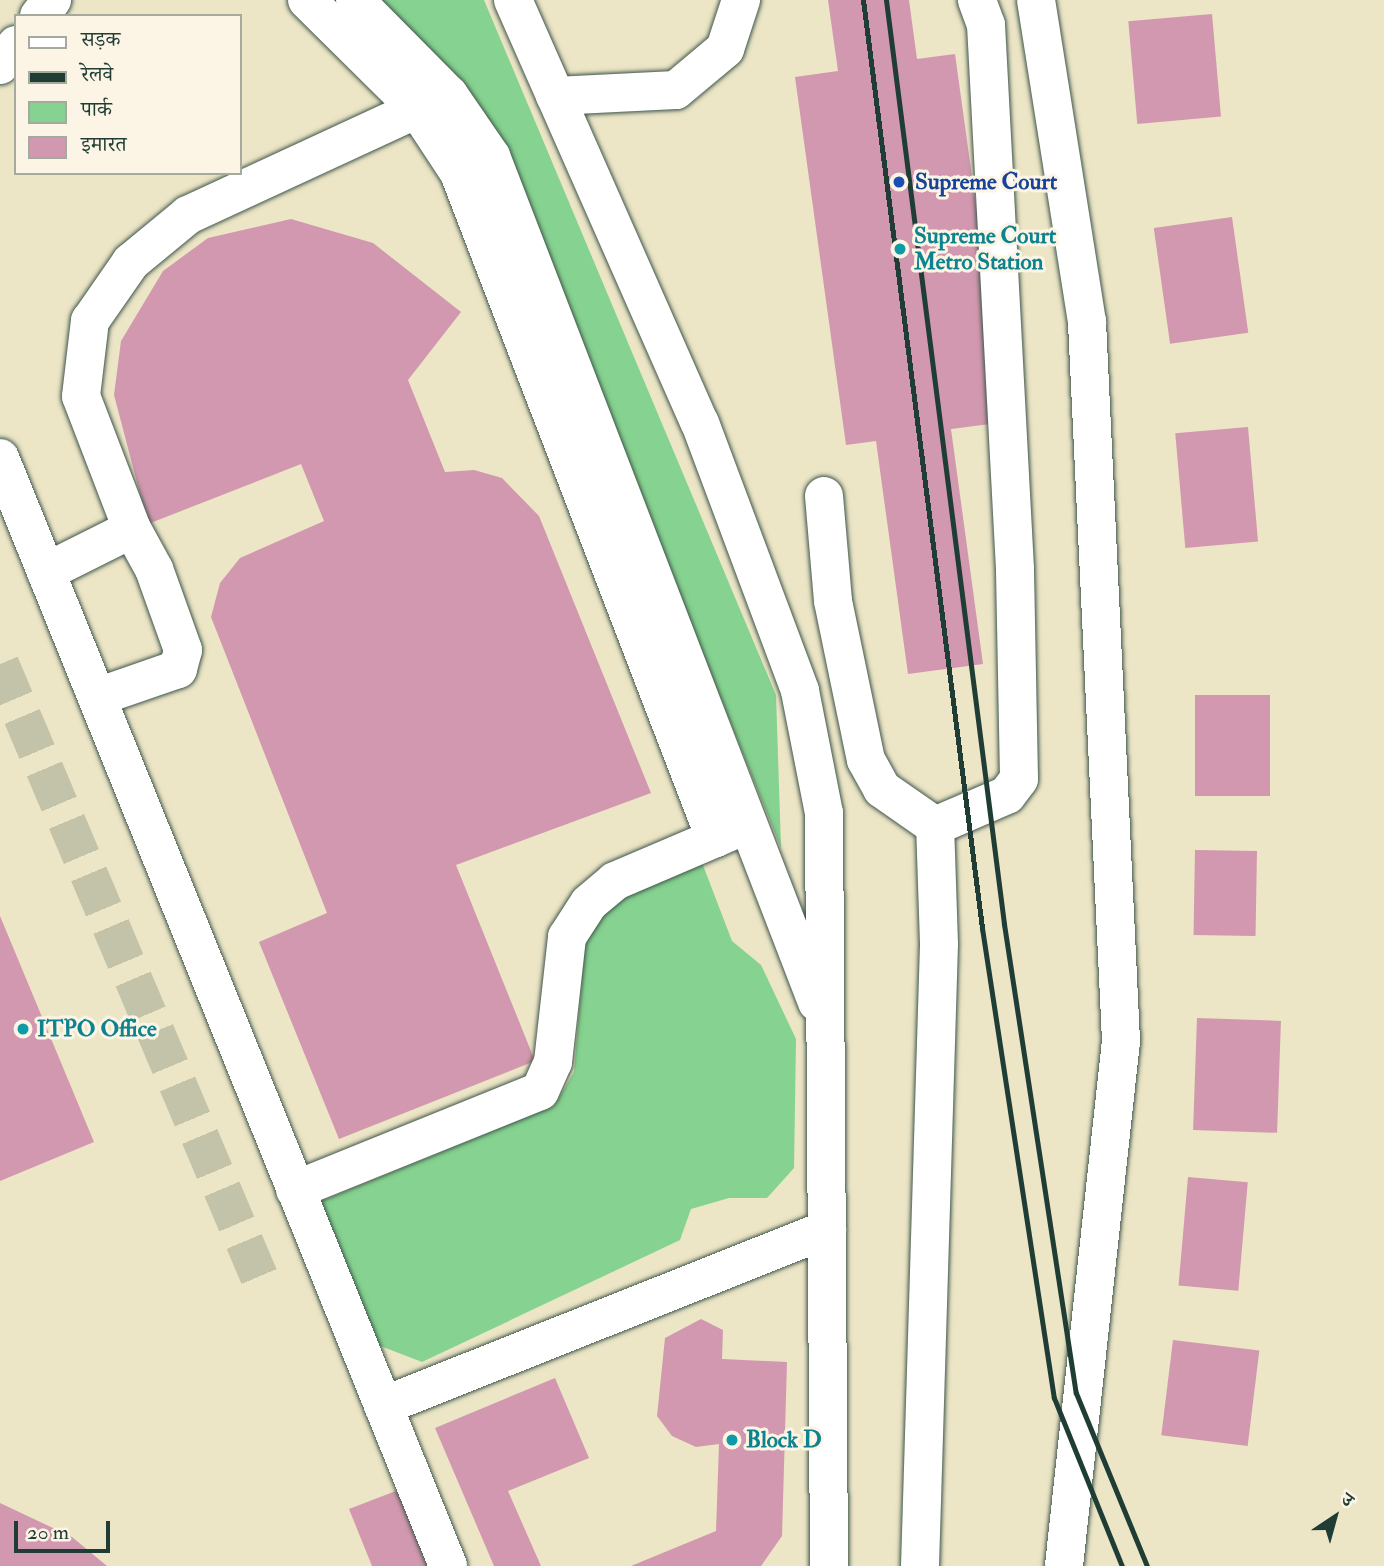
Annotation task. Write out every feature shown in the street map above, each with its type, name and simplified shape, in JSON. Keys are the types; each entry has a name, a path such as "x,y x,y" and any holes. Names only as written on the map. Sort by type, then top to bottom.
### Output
{"street":[{"path":"41,14 52,0"},
{"path":"307,0 433,102 491,156 732,831 825,1023"},
{"path":"355,0 433,102"},
{"path":"513,0 700,423 800,691 824,813 829,1566"},
{"path":"555,96 676,90 725,49 741,0"},
{"path":"935,826 1007,795 1019,779 986,25 978,0"},
{"path":"1037,0 1087,322 1121,1041 1064,1566"},
{"path":"0,65 14,48"},
{"path":"97,697 167,678 178,669 183,650 132,529 81,396 90,321 131,262 188,215 433,102"},
{"path":"0,458 448,1566"},
{"path":"824,496 833,601 866,760 882,789 935,826"},
{"path":"46,572 132,529"},
{"path":"920,1566 939,944 935,826"},
{"path":"295,1190 540,1091 553,1062 567,937 589,903 614,881 732,831"},
{"path":"383,1406 827,1229"}],"green space":[{"path":"377,0 484,0 776,695 781,848 485,113"},
{"path":"701,860 732,941 761,965 796,1039 794,1168 767,1198 729,1198 691,1209 680,1240 422,1362 378,1345 319,1202 554,1106 574,1072 586,931 619,892"}],"building":[{"name":"Supreme Court Metro Station","path":"828,0 909,0 917,59 955,54 1006,422 951,429 983,664 908,674 876,441 846,445 795,77 838,71"},
{"path":"1212,14 1221,117 1137,124 1128,21"},
{"path":"1232,217 1248,333 1170,344 1154,228"},
{"path":"291,219 373,243 461,312 408,380 445,472 474,470 502,478 539,516 651,793 456,865 535,1061 339,1139 259,942 327,913 211,617 220,583 240,558 324,521 301,464 148,524 114,395 121,341 163,271 208,238"},
{"path":"1248,427 1258,542 1185,548 1175,433"},
{"path":"1195,695 1270,695 1270,796 1195,796"},
{"path":"1195,850 1257,851 1256,936 1194,935"},
{"name":"ITPO Office","path":"0,916 94,1142 0,1181"},
{"path":"1197,1018 1281,1021 1277,1133 1193,1130"},
{"path":"1188,1177 1248,1182 1238,1291 1179,1286"},
{"name":"Block D","path":"701,1319 723,1330 722,1359 787,1362 782,1536 761,1566 631,1566 716,1531 719,1444 696,1447 672,1436 657,1416 665,1338"},
{"path":"1173,1340 1259,1351 1248,1446 1161,1435"},
{"path":"555,1378 589,1458 508,1491 541,1566 494,1566 435,1428"},
{"path":"401,1489 431,1566 372,1566 349,1509"},
{"path":"0,1503 72,1537 107,1566 0,1566"}],"tunnel":[{"path":"0,664 266,1293"}],"railway":[{"path":"863,0 982,928 1054,1398 1122,1566"},
{"path":"886,0 1004,924 1076,1393 1147,1566"}],"place":[{"name":"Supreme Court","path":"899,182"},
{"name":"Supreme Court Metro Station","path":"900,249"},
{"name":"ITPO Office","path":"23,1029"},
{"name":"Block D","path":"732,1440"}]}
